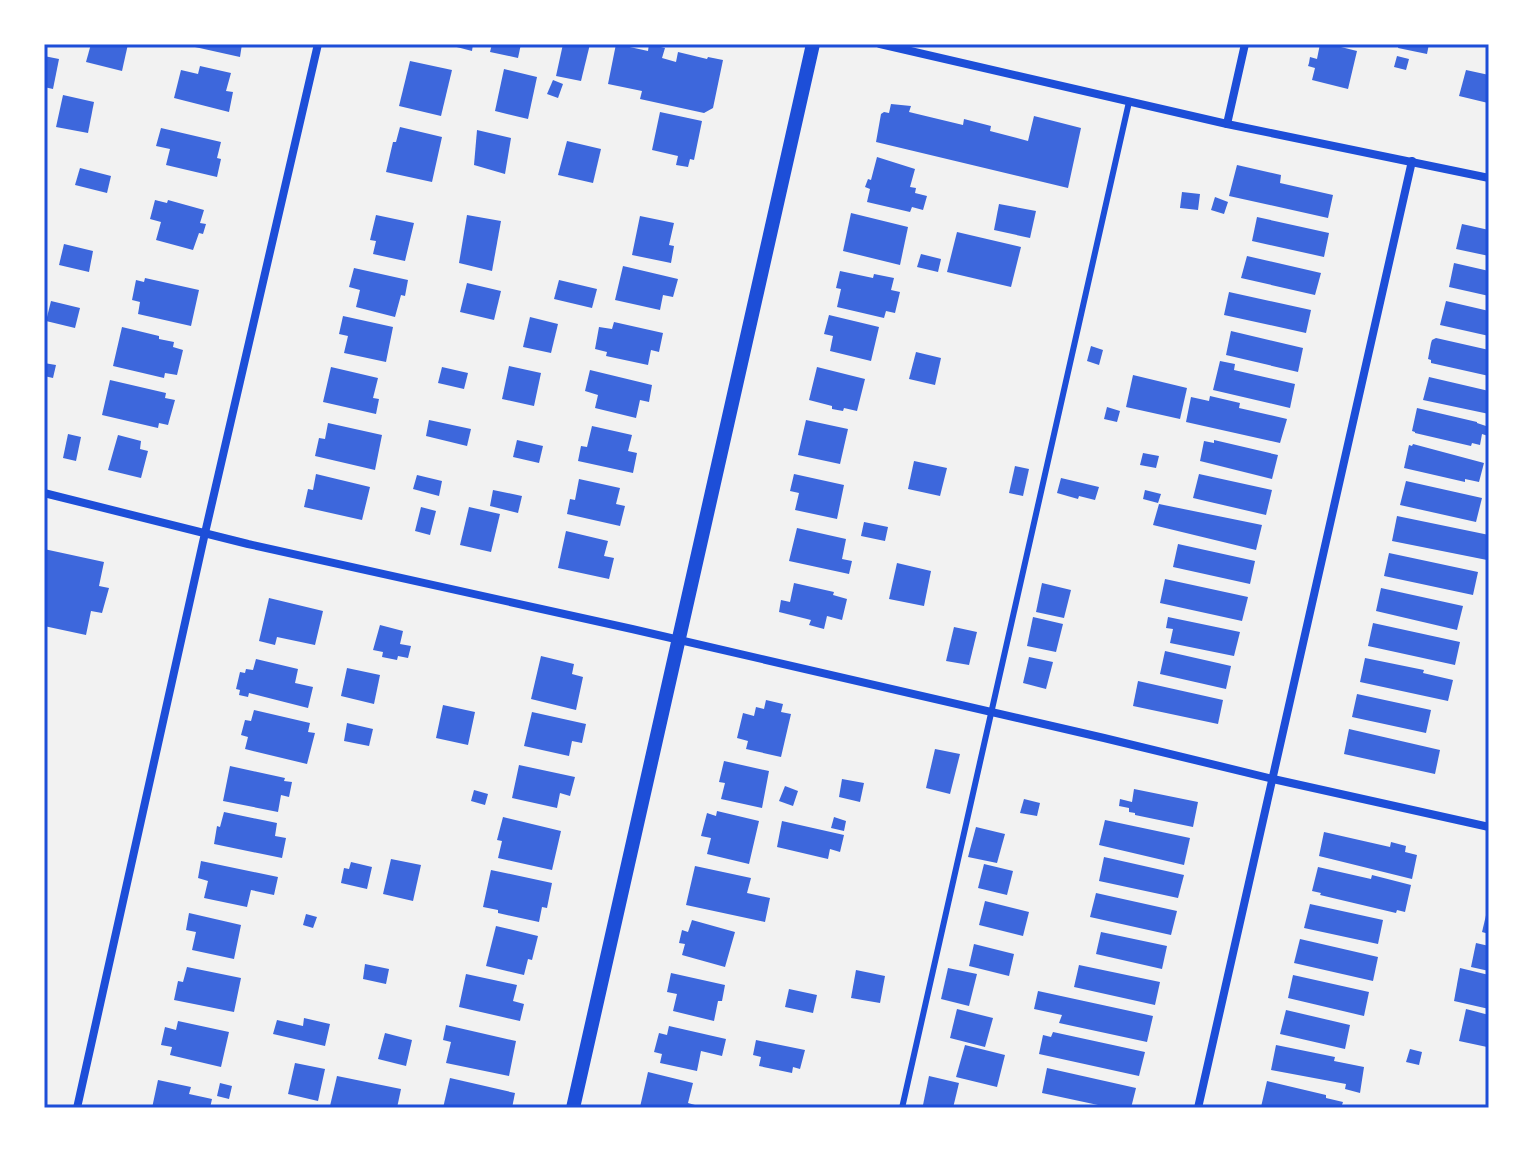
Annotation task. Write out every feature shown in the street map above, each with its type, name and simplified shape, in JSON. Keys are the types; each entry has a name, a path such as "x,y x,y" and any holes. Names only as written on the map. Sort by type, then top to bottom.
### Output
{"street":[{"path":"77,1108 318,44"},
{"path":"573,1108 813,44"},
{"path":"880,44 1227,124 1489,178"},
{"path":"1227,124 1245,44"},
{"path":"1198,1108 1412,161"},
{"path":"44,493 205,533 1489,827"}],"lane":[{"path":"902,1108 1129,102"}],"building":[{"path":"91,44 128,44 122,71 86,62"},
{"path":"195,44 242,44 240,57 195,47"},
{"path":"445,44 473,44 472,51"},
{"path":"492,44 521,44 518,58 490,52"},
{"path":"563,44 590,44 581,81 556,76"},
{"path":"616,44 648,51 649,44 665,48 662,58 676,62 678,52 723,60 713,108 704,113 640,99 642,91 608,84"},
{"path":"1320,44 1357,51 1348,89 1312,80 1315,68 1308,66 1310,57 1317,59"},
{"path":"1399,44 1429,44 1427,54 1398,48"},
{"path":"44,56 59,59 53,89 44,87"},
{"path":"1397,56 1409,59 1406,70 1394,67"},
{"path":"410,61 452,70 441,116 399,106"},
{"path":"200,66 231,73 226,91 233,92 229,112 174,98 181,70 198,74"},
{"path":"504,69 537,77 528,119 495,111"},
{"path":"1466,70 1489,75 1488,103 1459,96"},
{"path":"553,80 563,84 558,98 547,94"},
{"path":"63,95 94,102 88,133 56,127"},
{"path":"891,104 911,106 909,112 963,125 964,119 991,126 990,131 1028,141 1034,116 1081,128 1068,188 876,142 881,114 889,113"},
{"path":"660,112 702,121 694,160 690,159 688,167 676,165 678,156 652,150"},
{"path":"400,127 442,137 432,182 386,172"},
{"path":"161,128 221,142 217,177 166,165 170,149 156,146"},
{"path":"477,130 511,138 505,174 474,165"},
{"path":"567,141 601,149 593,183 558,175"},
{"path":"877,157 915,169 910,187 916,188 915,193 927,196 923,210 912,207 910,212 867,202 870,189 865,187 868,179 871,180"},
{"path":"1237,165 1281,175 1280,183 1333,195 1328,218 1229,196"},
{"path":"80,168 111,176 107,193 75,185"},
{"path":"1182,192 1200,194 1198,210 1180,208"},
{"path":"1215,197 1228,202 1224,214 1211,210"},
{"path":"155,200 167,203 168,200 204,210 200,223 206,224 193,250 156,240 161,222 150,219"},
{"path":"999,204 1036,211 1030,238 994,230"},
{"path":"851,213 908,227 900,265 843,251"},
{"path":"376,215 414,223 405,261 373,254 376,241 370,240"},
{"path":"467,215 501,221 492,271 459,263"},
{"path":"640,216 674,223 669,245 674,246 671,263 632,255"},
{"path":"1257,217 1329,233 1324,257 1252,241"},
{"path":"1462,224 1489,230 1489,256 1456,249"},
{"path":"957,232 1021,247 1011,287 947,272"},
{"path":"64,244 93,251 89,272 59,265"},
{"path":"921,254 941,259 938,272 917,267"},
{"path":"1247,256 1321,273 1315,295 1241,278"},
{"path":"1454,263 1489,271 1489,296 1449,287"},
{"path":"623,266 678,279 673,297 663,295 660,310 615,300"},
{"path":"354,268 408,280 405,296 401,295 395,317 356,307 360,290 349,287"},
{"path":"840,271 873,278 874,274 894,278 891,290 900,292 895,313 886,311 884,318 837,307 841,289 836,288"},
{"path":"145,278 199,290 191,326 138,314 140,302 132,300 136,280 144,282"},
{"path":"559,280 597,289 592,308 554,299"},
{"path":"467,283 501,291 494,320 460,312"},
{"path":"1229,292 1311,310 1306,333 1224,315"},
{"path":"51,301 80,308 75,328 46,321"},
{"path":"1446,301 1489,311 1489,336 1440,325"},
{"path":"829,315 879,327 871,361 830,351 833,336 824,334"},
{"path":"343,316 393,327 386,362 344,353 348,336 339,334"},
{"path":"530,317 558,324 551,353 523,347"},
{"path":"614,322 663,333 659,352 651,350 648,365 606,356 607,352 595,349 599,327 612,329"},
{"path":"122,327 174,342 173,347 183,350 177,375 165,373 164,378 113,366"},
{"path":"1231,331 1303,348 1298,372 1226,355"},
{"path":"1436,338 1489,350 1489,376 1431,363 1428,359 1431,343"},
{"path":"1091,346 1103,350 1099,365 1087,361"},
{"path":"916,352 941,358 935,385 909,379"},
{"path":"1220,361 1235,364 1234,370 1295,384 1290,408 1213,390"},
{"path":"44,363 56,365 53,378 44,376"},
{"path":"509,366 541,373 534,406 502,399"},
{"path":"331,367 378,378 373,398 379,399 376,414 323,402"},
{"path":"442,367 468,373 464,389 438,383"},
{"path":"817,367 865,379 857,411 832,409 832,406 809,400"},
{"path":"590,370 652,385 649,402 640,400 636,418 595,408 598,395 585,391"},
{"path":"1133,375 1187,388 1180,419 1126,407"},
{"path":"1429,377 1489,391 1489,414 1423,400"},
{"path":"110,380 166,393 165,398 175,400 168,425 159,423 158,428 102,415"},
{"path":"1210,396 1240,403 1239,408 1287,419 1280,443 1186,422 1191,397 1209,401"},
{"path":"1107,407 1120,411 1117,422 1104,419"},
{"path":"1417,408 1477,422 1489,427 1488,436 1482,434 1480,445 1472,443 1471,446 1415,433 1412,431"},
{"path":"429,420 471,429 467,446 426,436"},
{"path":"806,420 848,429 840,464 798,455"},
{"path":"328,423 382,435 375,470 315,456 319,438 325,439"},
{"path":"592,426 632,435 628,451 637,453 633,473 578,461 581,446 587,447"},
{"path":"68,434 81,437 76,461 63,458"},
{"path":"118,435 141,441 140,449 148,451 141,478 108,470"},
{"path":"517,440 543,446 539,463 513,457"},
{"path":"1214,440 1278,455 1272,479 1200,461 1204,441 1214,443"},
{"path":"1409,445 1484,463 1479,482 1465,479 1465,482 1404,468"},
{"path":"1143,453 1159,456 1156,468 1140,465"},
{"path":"914,461 947,468 940,496 908,489"},
{"path":"1015,466 1029,469 1023,496 1009,493"},
{"path":"316,474 370,487 362,520 304,507 308,489 313,490"},
{"path":"794,474 844,485 837,519 795,510 799,493 790,491"},
{"path":"1199,474 1272,490 1266,515 1193,498"},
{"path":"417,475 442,481 439,496 413,489"},
{"path":"1061,478 1099,487 1095,500 1057,493"},
{"path":"579,479 620,488 616,504 625,506 620,526 567,514 570,499 575,500"},
{"path":"1406,481 1482,498 1476,522 1400,505"},
{"path":"493,490 522,496 518,513 490,506"},
{"path":"1145,490 1161,494 1158,503 1143,499"},
{"path":"1159,504 1262,525 1256,550 1153,525"},
{"path":"421,507 436,511 430,535 415,531"},
{"path":"469,507 500,514 491,552 460,545"},
{"path":"1397,516 1489,535 1487,560 1392,541"},
{"path":"864,522 888,527 885,541 861,536"},
{"path":"797,528 846,539 842,559 852,561 849,574 789,561"},
{"path":"566,531 608,541 604,556 614,558 609,579 558,568"},
{"path":"1178,544 1255,561 1250,584 1173,567"},
{"path":"44,549 104,562 99,586 109,588 102,613 91,611 86,635 44,626"},
{"path":"1389,553 1478,572 1473,595 1384,576"},
{"path":"897,563 931,571 924,606 889,599"},
{"path":"1165,579 1248,597 1242,621 1160,603"},
{"path":"794,583 834,592 833,595 847,599 842,620 827,616 824,629 809,625 811,620 779,612 781,600 790,602"},
{"path":"1042,583 1071,590 1064,618 1036,612"},
{"path":"1381,588 1463,606 1457,630 1376,611"},
{"path":"269,598 323,611 315,645 277,637 275,645 259,641"},
{"path":"1033,617 1063,624 1056,652 1027,646"},
{"path":"1168,617 1240,632 1234,656 1170,643 1173,629 1166,628"},
{"path":"1373,623 1460,642 1455,665 1368,646"},
{"path":"380,625 403,631 400,644 411,646 408,658 398,656 397,660 382,657 383,652 373,650"},
{"path":"954,627 977,632 969,665 946,661"},
{"path":"1165,651 1231,666 1226,689 1160,674"},
{"path":"541,656 574,664 572,674 583,677 576,710 531,699"},
{"path":"1029,657 1053,662 1046,689 1023,683"},
{"path":"1365,658 1424,670 1423,673 1453,680 1448,701 1360,682"},
{"path":"256,659 298,669 295,683 313,687 308,708 249,693 248,697 239,695 240,690 236,689 240,672 253,670"},
{"path":"347,668 380,675 374,704 341,696"},
{"path":"1138,681 1223,700 1218,724 1133,706"},
{"path":"1357,694 1431,710 1426,733 1352,717"},
{"path":"766,700 783,704 781,712 791,714 781,757 746,749 748,741 737,738 743,713 754,716 756,707 764,709"},
{"path":"443,705 475,712 468,745 436,738"},
{"path":"254,710 310,723 308,732 315,733 307,764 245,749 248,737 241,735 245,720 251,721"},
{"path":"532,712 586,724 582,743 572,741 569,756 524,746"},
{"path":"347,723 373,729 369,746 344,741"},
{"path":"1349,729 1440,750 1435,774 1344,754"},
{"path":"935,749 960,754 950,794 926,788"},
{"path":"724,761 769,771 762,808 721,799 725,783 719,782"},
{"path":"519,765 575,777 570,796 560,793 557,808 512,798"},
{"path":"230,766 285,778 284,781 292,782 289,797 281,795 278,812 223,801"},
{"path":"842,779 864,783 860,802 839,797"},
{"path":"785,786 798,791 793,806 779,801"},
{"path":"1134,789 1198,802 1193,827 1135,815 1129,812 1129,808 1119,806 1120,799 1132,802"},
{"path":"474,790 488,794 485,805 471,801"},
{"path":"1024,799 1040,803 1037,816 1020,813"},
{"path":"717,811 759,821 749,864 707,854 711,838 701,836 707,813 716,816"},
{"path":"224,812 277,823 275,836 286,838 282,858 214,844 217,826 220,827"},
{"path":"503,817 561,831 552,870 498,858 502,841 497,840"},
{"path":"834,817 846,821 844,831 831,828"},
{"path":"1105,820 1190,838 1184,865 1099,845"},
{"path":"782,821 844,835 840,852 830,849 828,859 777,847"},
{"path":"976,827 1005,834 997,863 968,857"},
{"path":"1324,832 1390,847 1391,842 1406,846 1405,852 1417,855 1412,879 1319,856"},
{"path":"1104,857 1184,875 1178,898 1099,881"},
{"path":"391,859 421,865 413,901 383,894"},
{"path":"201,861 278,877 274,895 251,890 247,907 204,898 208,881 198,878"},
{"path":"351,862 372,867 367,889 341,883 344,868 349,869"},
{"path":"984,864 1013,871 1007,895 978,888"},
{"path":"695,866 751,878 747,893 770,898 765,922 686,905"},
{"path":"1318,867 1371,879 1372,875 1411,885 1405,912 1397,910 1396,913 1312,891"},
{"path":"491,870 552,883 547,908 542,907 539,922 483,907"},
{"path":"1096,893 1177,911 1171,935 1090,917"},
{"path":"985,901 1029,912 1023,936 979,925"},
{"path":"1310,904 1383,920 1378,944 1304,928"},
{"path":"1489,907 1489,934 1482,932"},
{"path":"189,913 241,925 234,959 192,950 196,932 186,930"},
{"path":"306,914 317,917 313,928 303,925"},
{"path":"692,920 735,932 725,967 682,955 685,944 679,943 682,930 688,932"},
{"path":"496,926 538,936 532,960 528,959 524,975 486,966"},
{"path":"1101,932 1167,946 1162,969 1096,954"},
{"path":"1300,939 1378,957 1373,981 1294,963"},
{"path":"1476,943 1489,946 1489,971 1471,967"},
{"path":"974,944 1014,954 1009,976 969,966"},
{"path":"365,964 389,969 386,984 363,979"},
{"path":"1079,965 1160,982 1155,1005 1074,987"},
{"path":"187,967 241,978 234,1012 174,1000 178,981 183,982"},
{"path":"948,968 977,974 969,1006 941,999"},
{"path":"1460,968 1489,975 1489,1009 1454,1001"},
{"path":"856,970 885,976 880,1003 851,998"},
{"path":"671,973 725,985 714,1021 673,1011 677,994 667,992"},
{"path":"466,974 517,985 513,1001 524,1004 520,1021 459,1007"},
{"path":"1293,975 1369,992 1364,1016 1288,998"},
{"path":"789,989 817,995 813,1013 785,1007"},
{"path":"1038,991 1153,1016 1147,1042 1059,1023 1062,1015 1034,1009"},
{"path":"957,1009 993,1018 985,1047 950,1038"},
{"path":"1466,1009 1489,1015 1487,1047 1459,1041"},
{"path":"1286,1010 1350,1025 1345,1049 1280,1034"},
{"path":"304,1018 330,1024 325,1046 273,1034 277,1020 303,1026"},
{"path":"178,1021 229,1032 221,1067 170,1055 172,1047 161,1045 165,1027 176,1030"},
{"path":"446,1025 516,1041 509,1076 446,1063 451,1042 443,1040"},
{"path":"669,1026 726,1039 722,1056 701,1051 697,1071 660,1063 662,1054 654,1052 659,1033 667,1035"},
{"path":"1053,1032 1145,1052 1139,1076 1039,1054 1043,1035 1051,1037"},
{"path":"385,1033 412,1040 406,1066 378,1059"},
{"path":"756,1040 805,1050 800,1069 793,1067 792,1073 759,1066 761,1057 753,1055"},
{"path":"965,1045 1005,1055 997,1087 956,1077"},
{"path":"1276,1045 1335,1057 1334,1061 1364,1067 1360,1093 1345,1089 1346,1084 1271,1070"},
{"path":"1410,1049 1422,1052 1419,1065 1406,1062"},
{"path":"295,1063 325,1069 318,1101 288,1094"},
{"path":"1047,1068 1136,1088 1131,1108 1112,1108 1042,1093"},
{"path":"648,1072 693,1083 688,1103 695,1105 695,1108 640,1107"},
{"path":"337,1076 401,1089 397,1108 330,1106"},
{"path":"929,1076 959,1083 953,1108 923,1105"},
{"path":"450,1078 515,1093 512,1108 443,1108"},
{"path":"158,1080 191,1087 189,1094 212,1099 210,1108 152,1108"},
{"path":"1267,1081 1343,1102 1341,1108 1261,1107"},
{"path":"220,1083 232,1086 229,1099 217,1096"}]}
